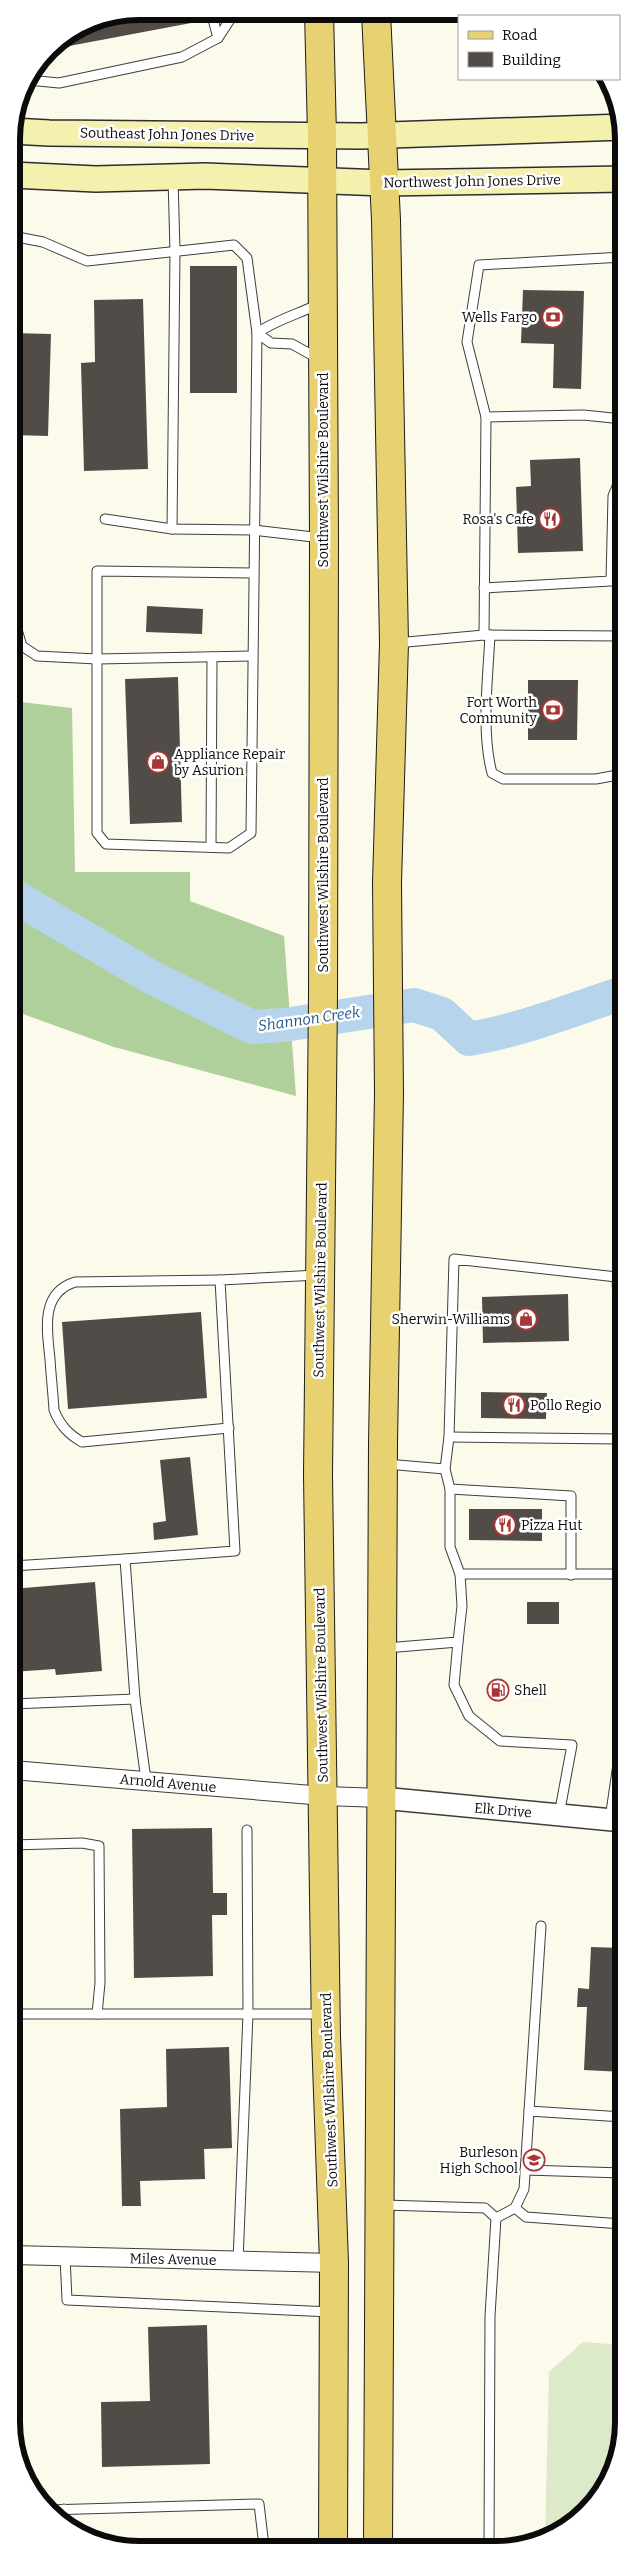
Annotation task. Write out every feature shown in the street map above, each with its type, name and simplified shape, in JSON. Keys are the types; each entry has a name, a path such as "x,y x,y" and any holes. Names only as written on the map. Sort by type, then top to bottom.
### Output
{"main road":[{"name":"Southwest Wilshire Boulevard","path":"319,20 322,134 324,539 323,996 318,1484 326,2014 334,2263 334,2541"},
{"path":"376,20 384,183 394,643 387,883 389,1093 383,1464 378,2541"},
{"path":"322,134 381,136 614,127"},
{"name":"Southeast John Jones Drive","path":"20,131 245,136 322,134"},
{"path":"20,175 96,179 173,177 321,180"},
{"name":"Northwest John Jones Drive","path":"321,180 384,183 615,178"}],"street":[{"name":"Arnold Avenue","path":"20,1771 324,1796 382,1798"},
{"name":"Elk Drive","path":"382,1798 615,1820"},
{"name":"Miles Avenue","path":"20,2255 334,2263"}],"lane":[{"path":"213,20 218,38"},
{"path":"35,81 59,83 182,57 218,38 230,20"},
{"path":"172,529 175,251 173,177"},
{"path":"20,238 43,242 86,261 234,245 247,258 257,333 253,530 253,573 251,833 230,848 106,844 97,832 96,571 253,573"},
{"path":"615,257 479,265 467,342 486,417 484,588 488,677 488,759 492,773 504,779 596,778 615,775"},
{"path":"257,333 272,322 291,318 322,303"},
{"path":"257,333 271,343 292,344 322,361"},
{"path":"486,417 583,415 615,418"},
{"path":"484,588 611,581 613,496 615,491"},
{"path":"105,519 172,529 253,530 324,539"},
{"path":"394,643 487,635 615,636"},
{"path":"20,639 22,646 37,656 97,659 252,656"},
{"path":"211,847 212,657"},
{"path":"559,1815 572,1745 500,1741 469,1716 454,1685 462,1606 460,1574 450,1547 450,1489 445,1469 449,1437 454,1260 615,1277"},
{"path":"229,1428 82,1442 66,1430 59,1422 54,1410 46,1321 54,1296 60,1288 75,1282 220,1280 320,1275"},
{"path":"20,1566 235,1551 220,1280"},
{"path":"449,1437 615,1439"},
{"path":"383,1464 445,1469"},
{"path":"450,1489 571,1496 571,1576"},
{"path":"125,1559 135,1699 146,1780"},
{"path":"460,1574 571,1576 615,1574"},
{"path":"382,1648 458,1642"},
{"path":"20,1704 135,1699"},
{"path":"238,2260 248,2014 247,1830"},
{"path":"20,1845 82,1843 99,1846 100,1983 96,2014"},
{"path":"496,2218 515,2208 524,2189 541,1926"},
{"path":"20,2014 326,2014"},
{"path":"529,2111 615,2116"},
{"path":"525,2170 615,2173"},
{"path":"380,2205 485,2208 496,2218"},
{"path":"515,2208 526,2217 615,2223"},
{"path":"490,2541 490,2316 496,2218"},
{"path":"65,2256 67,2300 334,2312"},
{"path":"59,2509 259,2504 263,2541"},
{"path":"64,2509 64,2514"}],"green space":[{"path":"20,702 72,708 75,872 190,872 190,901 284,936 296,1096 114,1047 20,1013"},
{"path":"583,2342 615,2344 615,2430 613,2445 606,2468 595,2488 580,2506 562,2521 545,2531 549,2372"}],"building":[{"path":"207,20 65,47 86,32 116,22"},
{"path":"190,266 237,266 237,393 190,393"},
{"name":"Wells Fargo","path":"523,290 584,291 581,389 553,388 554,344 521,343"},
{"path":"143,299 148,469 84,471 81,363 95,362 94,300"},
{"path":"20,333 51,334 48,436 20,435"},
{"name":"Rosa's Cafe","path":"580,458 583,551 518,553 516,487 531,486 530,460"},
{"path":"147,606 203,609 202,634 146,632"},
{"path":"178,677 182,822 130,824 125,679"},
{"name":"Fort Worth Community","path":"528,680 578,680 577,740 528,740"},
{"name":"Sherwin-Williams","path":"568,1294 569,1341 483,1343 482,1297"},
{"path":"201,1312 207,1398 68,1409 62,1322"},
{"name":"Pollo Regio","path":"481,1392 547,1393 546,1419 481,1418"},
{"path":"190,1457 198,1535 154,1540 153,1523 166,1521 160,1460"},
{"name":"Pizza Hut","path":"469,1509 542,1509 542,1541 469,1540"},
{"path":"95,1582 102,1671 56,1675 55,1669 20,1671 20,1588"},
{"path":"527,1602 559,1602 559,1624 527,1624"},
{"path":"212,1828 213,1893 227,1893 227,1915 212,1915 213,1976 134,1978 132,1829"},
{"path":"591,1947 615,1948 615,2072 584,2070 587,2007 577,2007 578,1988 589,1989"},
{"path":"229,2047 232,2148 204,2149 205,2179 140,2181 141,2206 122,2206 120,2109 167,2107 166,2049"},
{"path":"207,2325 210,2464 102,2467 101,2402 150,2401 148,2327"}],"waterway":[{"name":"Shannon Creek","path":"20,900 151,977 252,1027 284,1025 414,1005 442,1014 469,1039 527,1025 615,996"}],"place":[{"name":"Wells Fargo","path":"553,317"},
{"name":"Rosa's Cafe","path":"550,519"},
{"name":"Fort Worth Community","path":"553,710"},
{"name":"Appliance Repair by Asurion","path":"158,762"},
{"name":"Sherwin-Williams","path":"526,1319"},
{"name":"Pollo Regio","path":"514,1405"},
{"name":"Pizza Hut","path":"505,1525"},
{"name":"Shell","path":"498,1690"},
{"name":"Burleson High School","path":"534,2160"}]}
